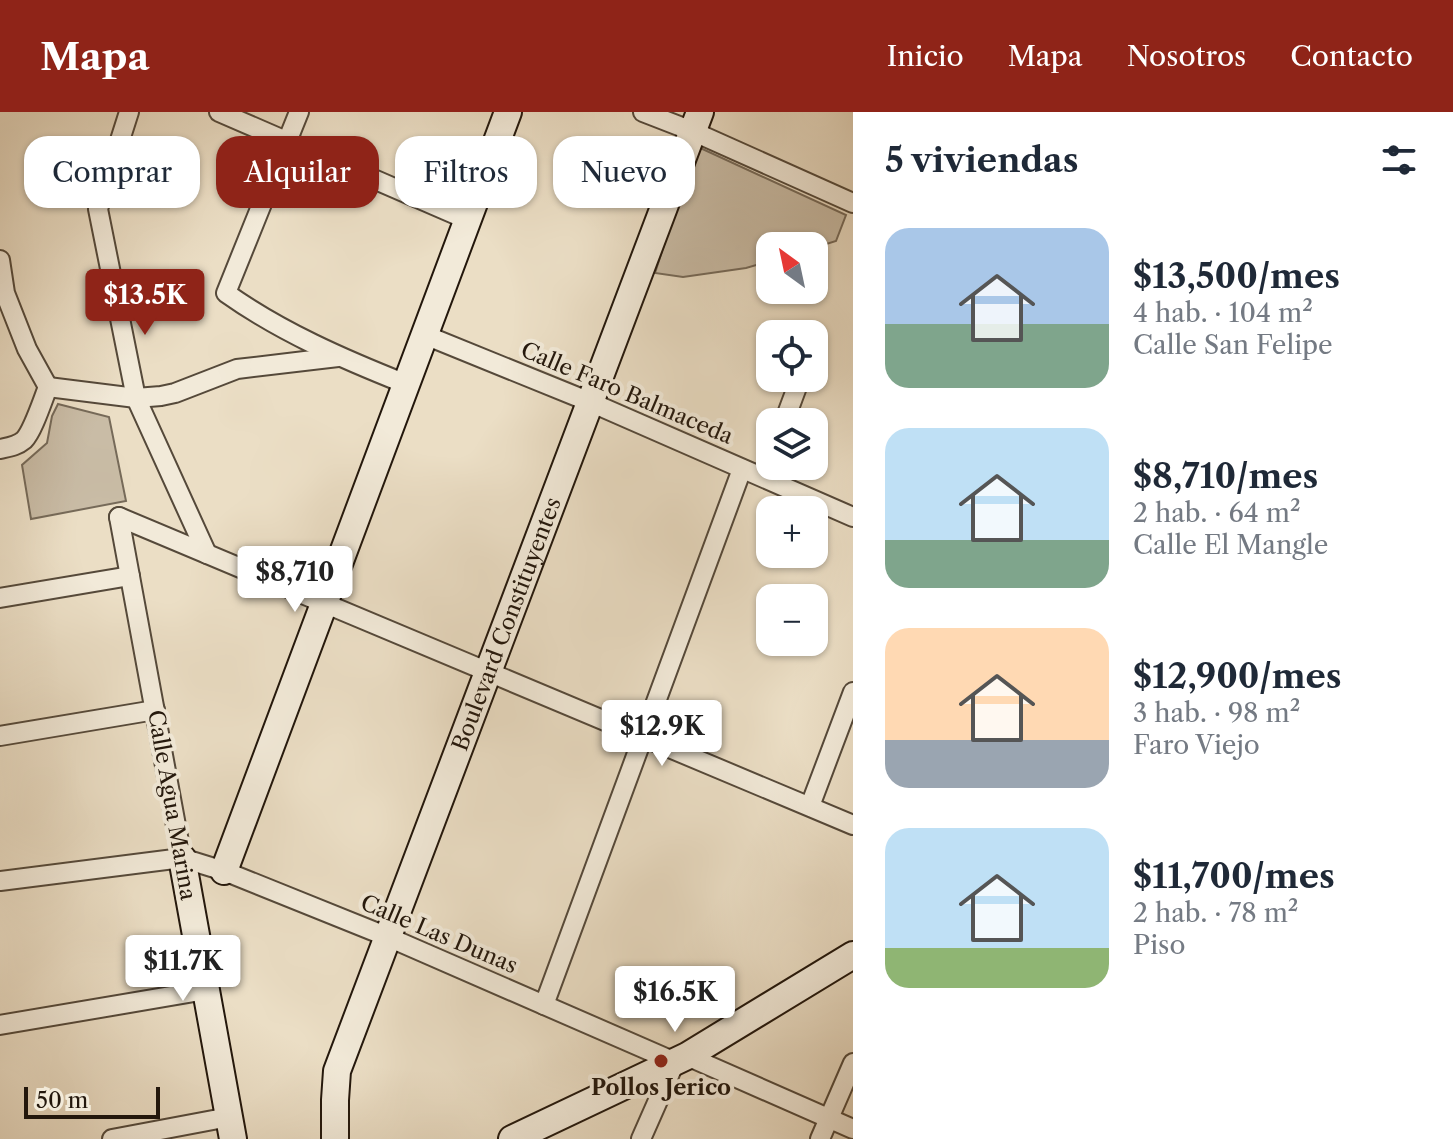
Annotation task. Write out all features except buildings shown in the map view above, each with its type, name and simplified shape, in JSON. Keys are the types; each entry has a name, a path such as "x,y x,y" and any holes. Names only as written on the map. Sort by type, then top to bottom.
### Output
{"street":[{"path":"129,112 98,209 136,398 207,554 853,825"},
{"path":"219,112 277,136"},
{"path":"291,136 299,112"},
{"path":"224,871 508,112"},
{"path":"643,112 696,122 851,195"},
{"name":"Boulevard Constituyentes","path":"335,1139 337,1071 696,122"},
{"path":"379,181 468,220"},
{"path":"261,208 226,293 256,314 338,357 406,384"},
{"path":"0,260 2,293 48,387"},
{"name":"Calle Faro Balmaceda","path":"425,335 590,402 742,469 756,469"},
{"path":"48,387 136,398 175,393 249,366 338,357"},
{"path":"0,449 15,446 24,440 48,387"},
{"path":"544,1005 742,469"},
{"name":"Calle Faro Balmaceda","path":"787,480 853,517"},
{"name":"Calle Agua Marina","path":"207,554 119,517 231,1128"},
{"path":"0,598 130,576"},
{"path":"810,806 853,692"},
{"path":"0,736 155,710"},
{"path":"0,881 182,858"},
{"name":"Calle Las Dunas","path":"182,858 224,871 388,937 544,1005 853,1129"},
{"path":"512,1139 681,1059 853,955"},
{"path":"0,1025 206,990"},
{"path":"641,1139 681,1059"},
{"path":"820,1139 853,1063"},
{"path":"112,1139 231,1128"}],"shaded area":[{"path":"696,146 846,215 836,241 828,244 828,232 756,232 756,265 683,277 655,273 676,208 695,208"},
{"path":"58,404 109,417 126,501 31,519 22,465 47,443 52,416"}],"place":[{"name":"Pollos Jerico","path":"661,1061"}]}
